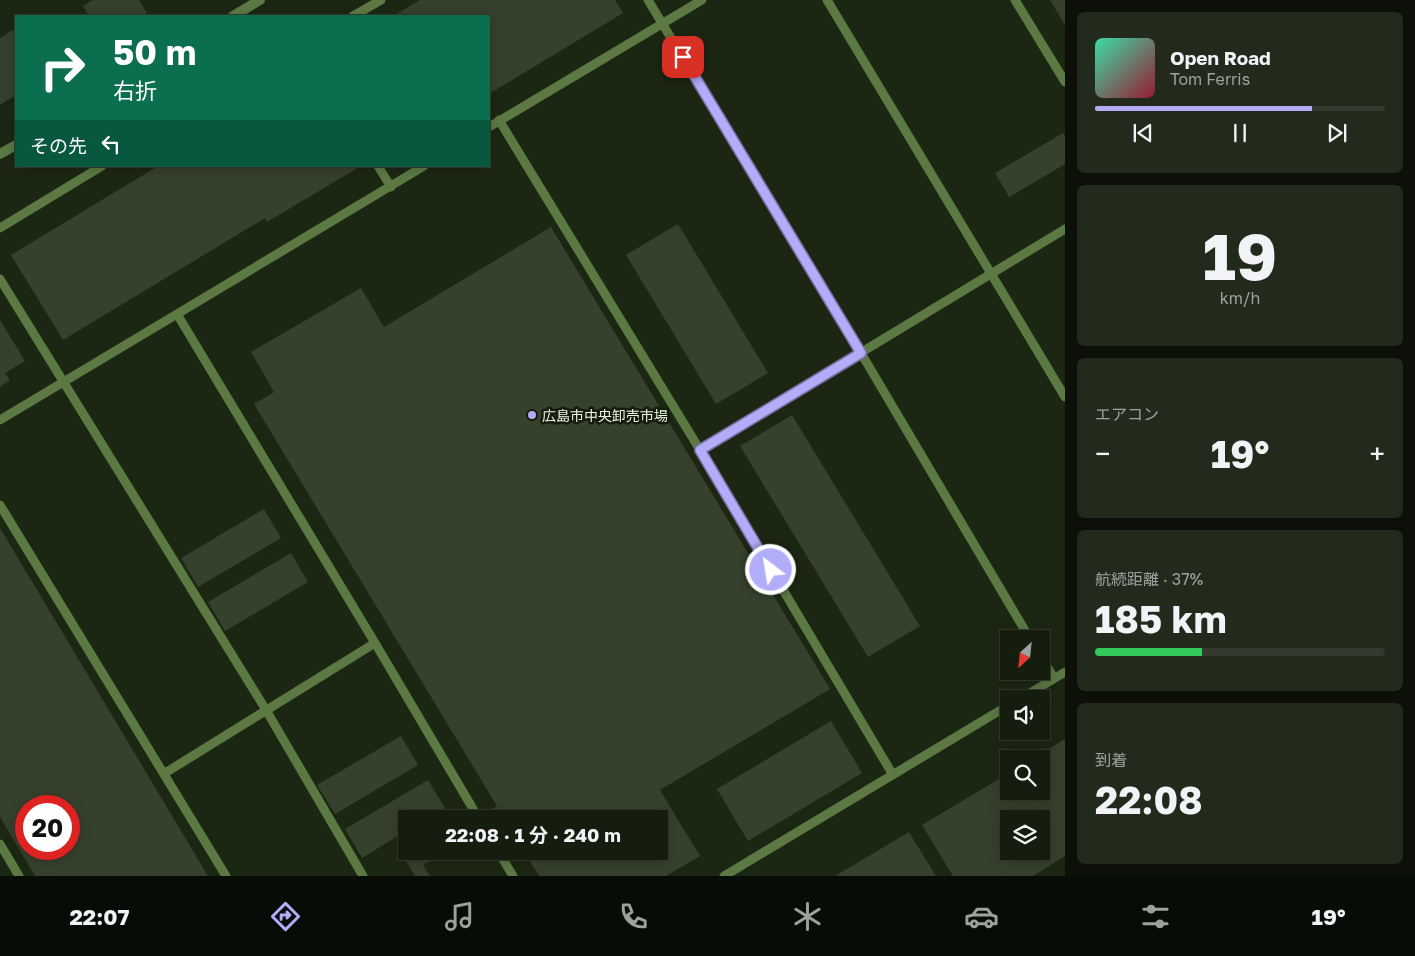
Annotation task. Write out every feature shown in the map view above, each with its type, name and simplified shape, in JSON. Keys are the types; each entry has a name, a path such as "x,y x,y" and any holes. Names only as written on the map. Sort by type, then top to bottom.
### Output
{"street":[{"path":"235,15 260,0"},
{"path":"0,154 15,146"}],"lane":[{"path":"355,15 380,0"},
{"path":"648,0 861,353 1025,630"},
{"path":"490,125 702,0"},
{"path":"827,0 1065,397"},
{"path":"1015,0 1065,82"},
{"path":"499,120 700,450 893,774"},
{"path":"0,228 100,167"},
{"path":"379,167 391,187"},
{"path":"0,420 422,167"},
{"path":"700,450 1065,229"},
{"path":"0,279 266,710 363,876"},
{"path":"177,314 474,810"},
{"path":"0,505 226,876"},
{"path":"165,773 375,643"},
{"path":"1050,672 1054,678"},
{"path":"1035,690 1065,672"},
{"path":"724,876 1000,710"},
{"path":"0,844 19,876"},
{"path":"503,860 513,876"}],"building":[{"path":"93,0 139,0 147,13 144,15 88,15 83,6"},
{"path":"420,0 615,0 623,13 490,93 490,15 395,15"},
{"path":"1050,0 1065,0 1065,25"},
{"path":"15,29 15,96 0,105 0,38"},
{"path":"1063,133 1065,136 1065,164 1009,197 995,173"},
{"path":"156,167 355,167 356,169 267,222 265,218 63,340 11,255"},
{"path":"678,224 768,373 716,404 626,255"},
{"path":"551,227 830,689 660,790 700,856 666,876 539,876 529,860 668,860 668,810 491,810 497,806 254,404 274,392 251,352 361,288 384,327"},
{"path":"0,320 25,361 5,373 10,380 0,387"},
{"path":"792,415 920,626 868,657 740,446"},
{"path":"264,509 281,538 198,587 181,558"},
{"path":"0,528 208,876 35,876 26,860 80,860 80,795 15,795 15,842 0,817"},
{"path":"291,553 308,582 225,631 208,602"},
{"path":"831,721 862,773 748,841 717,789"},
{"path":"401,736 418,765 335,814 317,785"},
{"path":"1065,739 1065,856 1033,876 953,876 922,825 1000,778 1000,800 1050,800 1050,750 1047,750"},
{"path":"428,780 445,808 442,810 398,810 398,836 362,858 345,829"},
{"path":"909,832 936,876 835,876"},
{"path":"431,860 423,865 430,876 415,876 406,861"}],"place":[{"name":"広島市中央卸売市場","path":"532,415"}],"route":[{"path":"683,57 861,353 700,450 771,570"}]}
